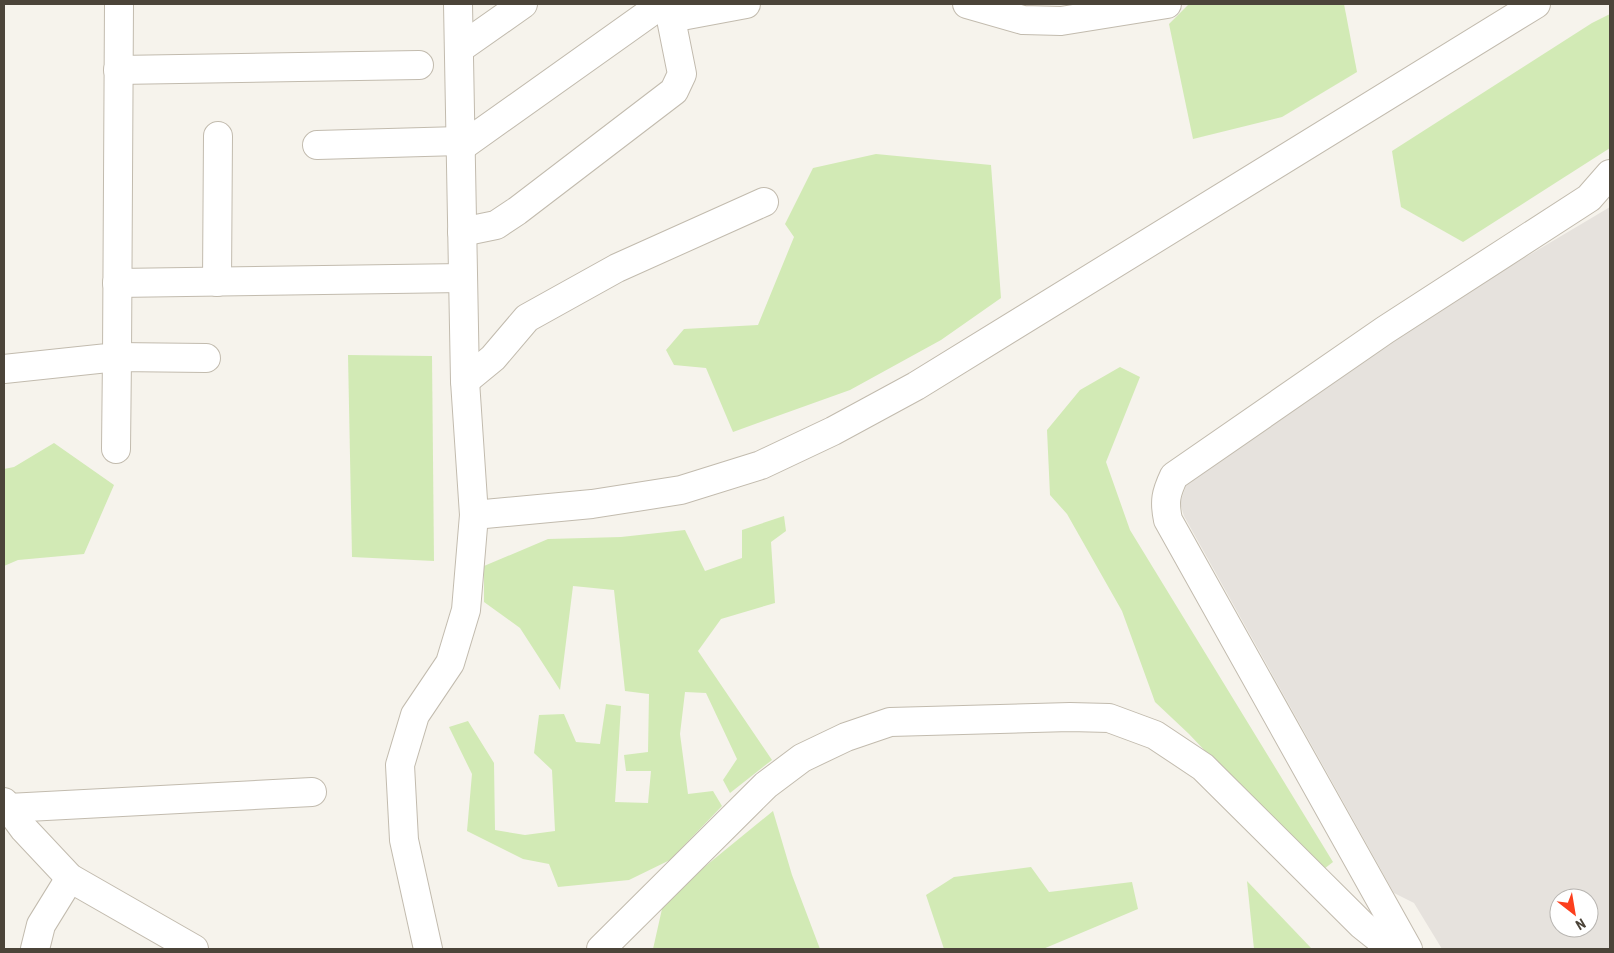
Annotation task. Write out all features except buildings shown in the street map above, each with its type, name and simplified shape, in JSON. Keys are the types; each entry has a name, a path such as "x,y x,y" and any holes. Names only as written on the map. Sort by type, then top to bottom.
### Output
{"street":[{"path":"116,449 119,4"},
{"path":"428,949 404,840 400,765 415,715 450,663 466,610 474,515 465,381 458,4"},
{"path":"459,49 523,4"},
{"path":"317,146 461,144 667,9 746,4"},
{"path":"967,4 1023,20 1063,12 1167,4"},
{"path":"474,515 592,504 681,490 761,465 806,444 916,386 1536,4"},
{"path":"462,232 496,224 517,211 674,91 682,74 667,9"},
{"path":"118,70 419,65"},
{"path":"217,282 218,136"},
{"path":"1408,949 1168,520 1165,494 1174,476 1385,330 1589,198 1610,174"},
{"path":"465,381 493,358 527,318 617,268 764,202"},
{"path":"117,283 463,278"},
{"path":"4,369 117,357 206,358"},
{"path":"601,949 766,785 802,758 846,737 890,722 1070,717 1109,718 1156,735 1203,767 1362,925 1392,949"},
{"path":"6,805 312,792"},
{"path":"6,805 24,829 70,878 164,934 194,949"},
{"path":"35,949 41,925 70,878"}],"shaded area":[{"path":"1610,207 1610,949 1442,949 1414,903 1394,893 1184,516 1180,503 1188,480 1445,305"}],"green space":[{"path":"1189,4 1344,4 1357,72 1282,117 1193,139 1169,24"},
{"path":"1610,14 1610,148 1463,242 1401,207 1392,151 1592,23"},
{"path":"876,154 991,165 1001,298 941,340 850,390 733,432 706,368 674,365 666,350 684,329 758,325 794,237 785,224 813,168"},
{"path":"348,355 432,356 434,561 352,557"},
{"path":"1120,367 1140,377 1106,462 1130,530 1333,862 1320,872 1189,734 1155,702 1122,611 1067,514 1050,495 1047,430 1080,390"},
{"path":"54,443 114,485 84,554 18,560 4,566 4,469 14,467"},
{"path":"784,516 786,531 771,542 775,603 721,619 698,651 772,760 730,793 723,780 737,759 706,693 685,692 680,734 688,794 713,791 722,806 670,860 629,880 558,887 549,864 523,859 467,831 472,774 449,727 468,721 494,763 495,830 525,835 555,831 552,770 534,753 539,715 564,714 576,742 600,744 606,704 621,706 615,802 648,803 651,771 626,771 624,755 648,752 649,694 625,691 614,590 573,586 560,690 520,628 484,602 484,566 548,539 621,537 685,530 705,571 742,558 742,530"},
{"path":"773,811 792,875 820,949 653,949 664,900"},
{"path":"1031,867 1049,892 1132,882 1138,909 1043,949 944,949 926,895 954,877"},
{"path":"1247,881 1312,949 1254,949"}]}
